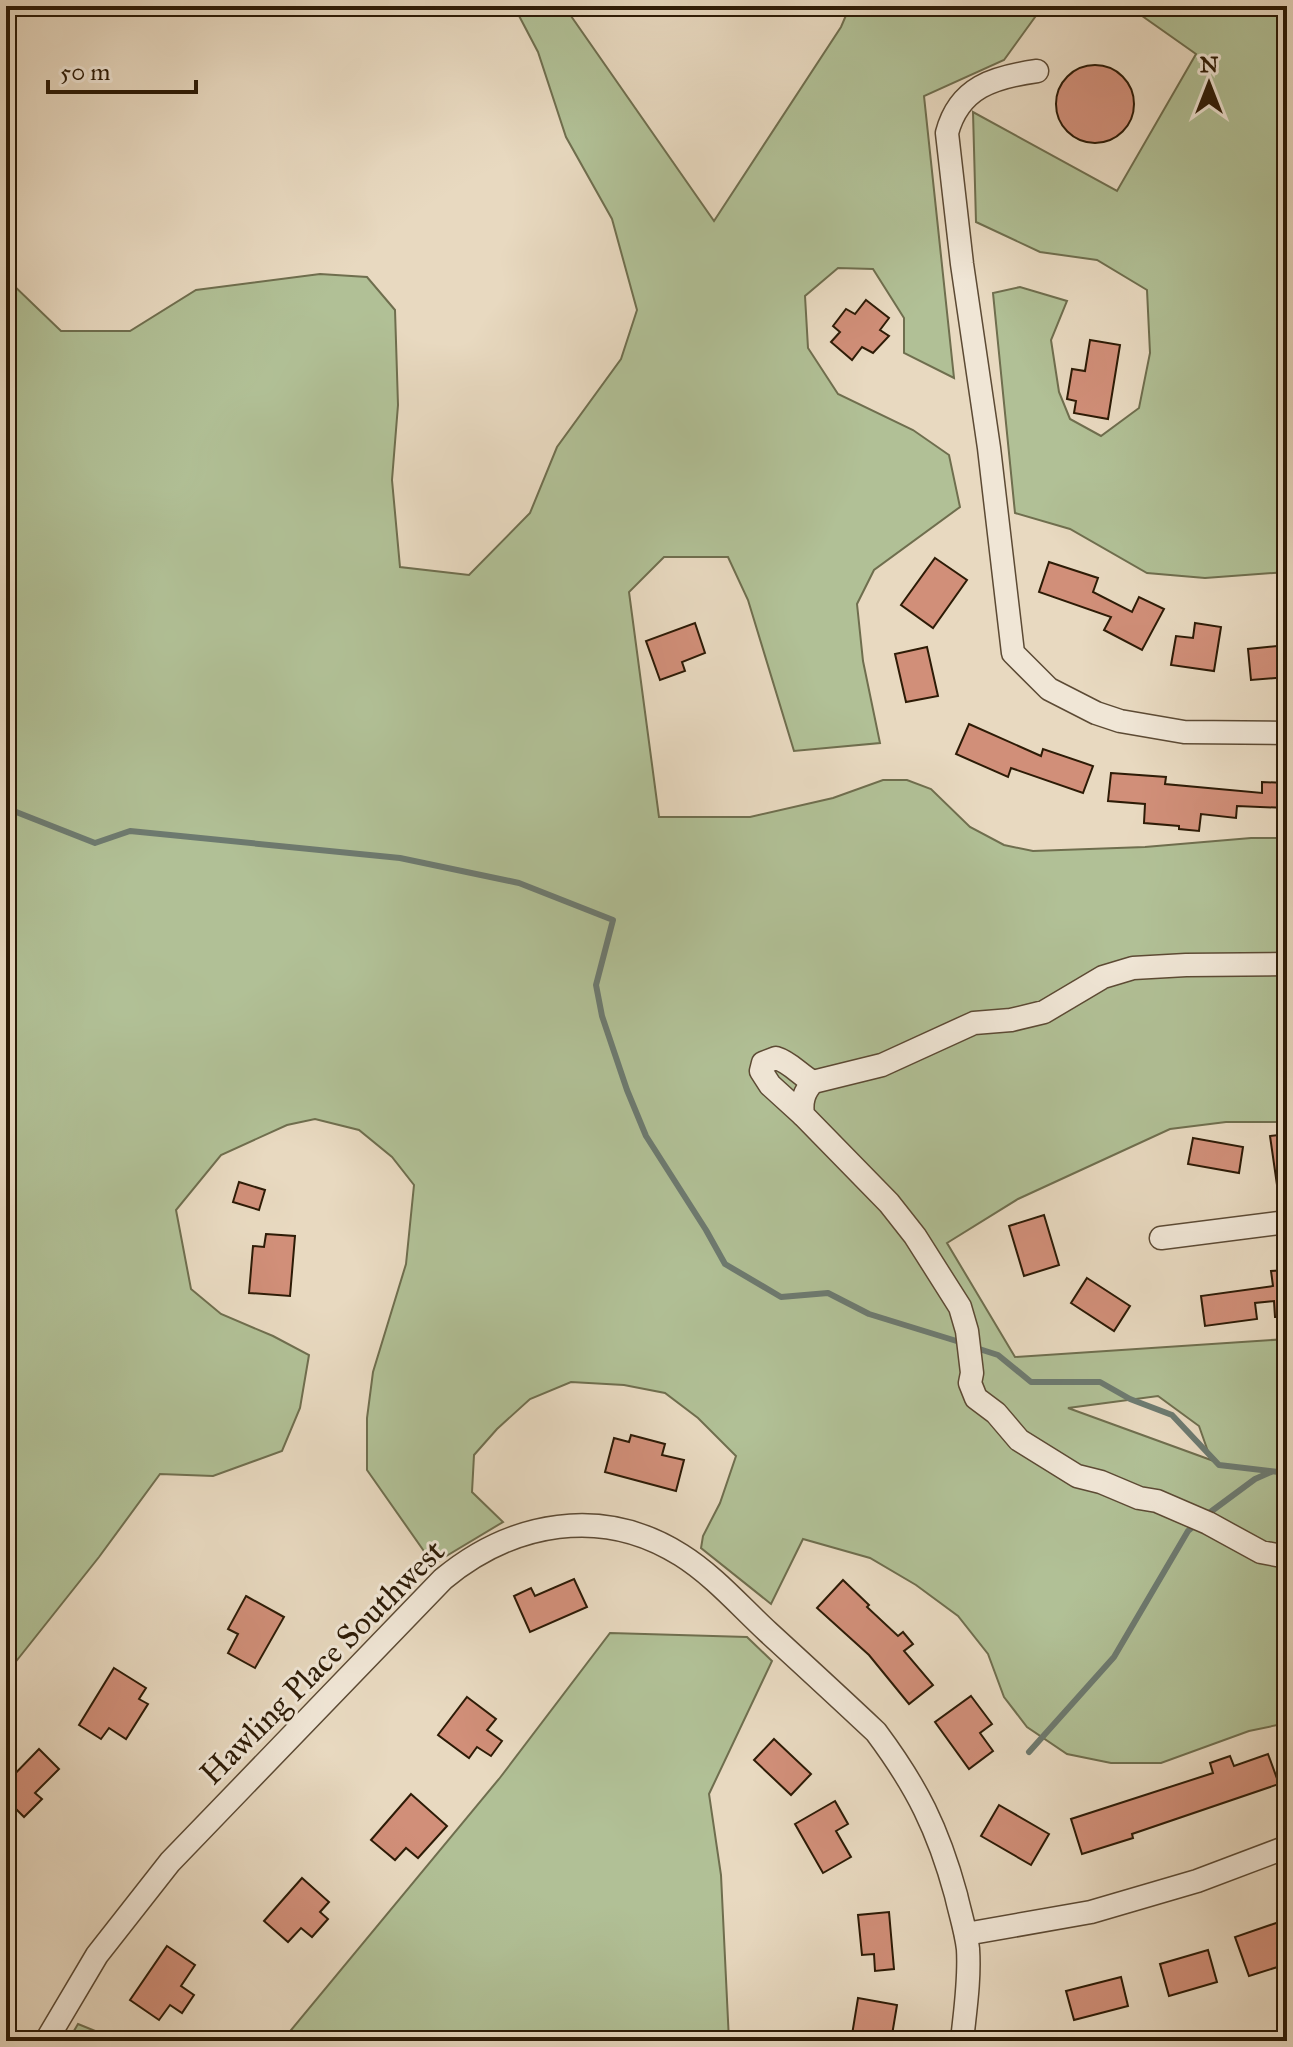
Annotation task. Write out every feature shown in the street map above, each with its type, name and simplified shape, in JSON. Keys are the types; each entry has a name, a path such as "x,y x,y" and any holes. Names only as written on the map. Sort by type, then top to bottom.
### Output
{"street":[{"path":"1037,71 1010,75 975,91 961,102 952,115 947,133 1013,653 1049,689 1096,713 1120,721 1184,732 1287,733"},
{"path":"803,1115 803,1100 813,1082 882,1065 974,1023 1011,1020 1044,1012 1103,977 1133,968 1287,964"},
{"path":"813,1082 783,1060 776,1058 763,1063 761,1071 770,1085 889,1203 915,1236 960,1307 967,1331 970,1383 976,1398 996,1413 1019,1440 1077,1476 1139,1498 1157,1501 1261,1552 1287,1557"},
{"path":"1161,1238 1287,1222"},
{"name":"Hawling Place Southwest","path":"46,2041 97,1955 170,1862 443,1579 467,1559 495,1544 548,1528 576,1525 605,1526 632,1533 683,1556 713,1579 876,1732 903,1768 943,1848 966,1934 967,1984 962,2041"},
{"path":"966,1934 1091,1912 1197,1881 1287,1847"}],"green space":[{"path":"517,6 564,6 714,221 841,27 850,6 1043,6 1004,60 924,96 954,378 904,353 904,318 873,269 838,268 805,296 808,348 838,394 913,430 949,455 960,507 874,570 857,604 863,661 880,743 794,751 748,600 728,557 664,557 629,592 659,817 750,817 833,798 883,780 907,780 931,789 970,827 1004,845 1033,851 1287,838 1287,1122 1226,1122 1170,1129 1018,1199 947,1243 1015,1357 1287,1339 1287,1723 1249,1731 1161,1763 1111,1763 1067,1754 1027,1727 1004,1697 988,1654 958,1616 916,1585 870,1558 803,1539 771,1604 701,1548 736,1456 698,1418 665,1393 624,1385 571,1382 530,1399 497,1429 474,1455 472,1492 503,1522 433,1564 367,1470 367,1418 373,1372 406,1264 414,1185 392,1157 359,1130 315,1119 287,1125 221,1155 176,1210 191,1289 221,1314 309,1355 300,1408 282,1451 213,1476 160,1474 6,1674 6,278 61,331 130,331 196,290 320,274 367,277 395,310 398,405 392,480 400,567 469,575 530,513 557,447 621,359 637,310 612,219 566,137 538,52 516,10","holes":["1158,1396 1199,1426 1211,1460 1068,1408"]},
{"path":"1128,6 1287,6 1287,572 1205,578 1147,573 1070,529 1015,513 993,293 1020,287 1067,301 1051,340 1059,392 1070,419 1101,436 1139,408 1150,353 1147,290 1097,260 1040,252 976,222 973,112 1117,191 1196,54"},
{"path":"610,1633 747,1637 772,1661 709,1794 721,1875 729,2041 282,2041 499,1779"},
{"path":"78,2024 120,2041 68,2041"}],"building":[{"path":"1087,65 1103,65 1117,71 1128,82 1134,104 1128,126 1117,137 1103,143 1087,143 1073,137 1062,126 1056,112 1056,96 1062,82 1073,71"},
{"path":"866,300 889,318 880,330 889,336 873,353 862,347 852,360 831,342 840,332 833,326 846,309 855,314"},
{"path":"1090,340 1120,345 1108,419 1074,413 1076,401 1067,399 1072,369 1085,371"},
{"path":"935,558 967,580 933,628 901,605"},
{"path":"1049,562 1098,578 1093,592 1132,612 1139,597 1164,609 1142,650 1104,630 1111,617 1039,592"},
{"path":"695,623 705,653 682,662 685,671 660,680 646,641"},
{"path":"1195,623 1221,627 1214,671 1171,665 1176,636 1193,638"},
{"path":"1287,645 1287,677 1251,680 1248,649"},
{"path":"927,647 938,696 906,702 895,654"},
{"path":"969,724 1041,756 1043,749 1093,766 1083,793 1011,768 1008,777 956,754"},
{"path":"1111,773 1166,777 1165,784 1262,793 1262,782 1287,783 1287,808 1237,806 1236,818 1201,814 1199,831 1144,823 1145,804 1108,801"},
{"path":"1287,1134 1287,1184 1277,1185 1270,1136"},
{"path":"1193,1138 1243,1147 1239,1173 1188,1164"},
{"path":"239,1182 265,1190 259,1210 233,1202"},
{"path":"1044,1215 1059,1265 1024,1276 1009,1226"},
{"path":"266,1234 295,1236 290,1296 249,1293 253,1246 264,1247"},
{"path":"1287,1270 1287,1317 1275,1317 1274,1301 1255,1303 1257,1319 1205,1326 1201,1296 1273,1286 1271,1271"},
{"path":"1087,1278 1130,1306 1114,1331 1071,1303"},
{"path":"631,1435 665,1444 662,1455 684,1460 676,1491 605,1472 614,1438 629,1442"},
{"path":"574,1579 587,1607 530,1632 514,1596 531,1588 535,1596"},
{"path":"843,1580 898,1636 903,1632 913,1644 904,1651 933,1685 909,1704 869,1655 817,1608"},
{"path":"246,1596 284,1617 255,1668 228,1653 238,1634 228,1629"},
{"path":"114,1668 146,1688 139,1699 148,1704 126,1739 109,1728 101,1739 79,1725"},
{"path":"971,1696 992,1724 980,1733 993,1751 969,1769 935,1722"},
{"path":"467,1697 496,1719 487,1730 502,1741 491,1756 477,1747 469,1758 438,1735"},
{"path":"774,1739 811,1774 791,1795 754,1760"},
{"path":"39,1749 59,1769 35,1793 42,1799 24,1817 6,1799 6,1783"},
{"path":"1268,1754 1279,1784 1082,1854 1071,1819 1213,1773 1210,1763 1230,1756 1234,1766"},
{"path":"411,1794 447,1826 418,1858 406,1848 395,1860 371,1840"},
{"path":"835,1801 848,1824 836,1831 851,1857 823,1873 795,1824"},
{"path":"999,1805 1049,1834 1031,1865 981,1836"},
{"path":"302,1878 329,1902 320,1912 328,1919 312,1937 301,1928 288,1942 264,1921"},
{"path":"889,1912 894,1969 875,1971 874,1954 862,1955 858,1915"},
{"path":"1282,1921 1287,1937 1287,1964 1249,1976 1235,1937"},
{"path":"167,1946 195,1965 181,1986 194,1995 182,2013 170,2005 159,2020 130,2000"},
{"path":"1208,1950 1217,1982 1169,1996 1160,1964"},
{"path":"1121,1977 1128,2006 1074,2020 1066,1991"},
{"path":"858,1998 897,2005 891,2041 851,2041"}],"waterway":[{"path":"6,808 95,843 130,831 400,858 519,883 613,920 596,985 602,1016 646,1136 725,1264 781,1297 828,1293 869,1314 963,1343"},
{"path":"973,1347 998,1355 1031,1382 1100,1382 1130,1399 1172,1415 1219,1465 1287,1473"},
{"path":"1205,1516 1255,1479 1271,1472"},
{"path":"1029,1752 1114,1657 1188,1531 1196,1524"},
{"path":"583,2041 592,2036 610,2041"}]}
